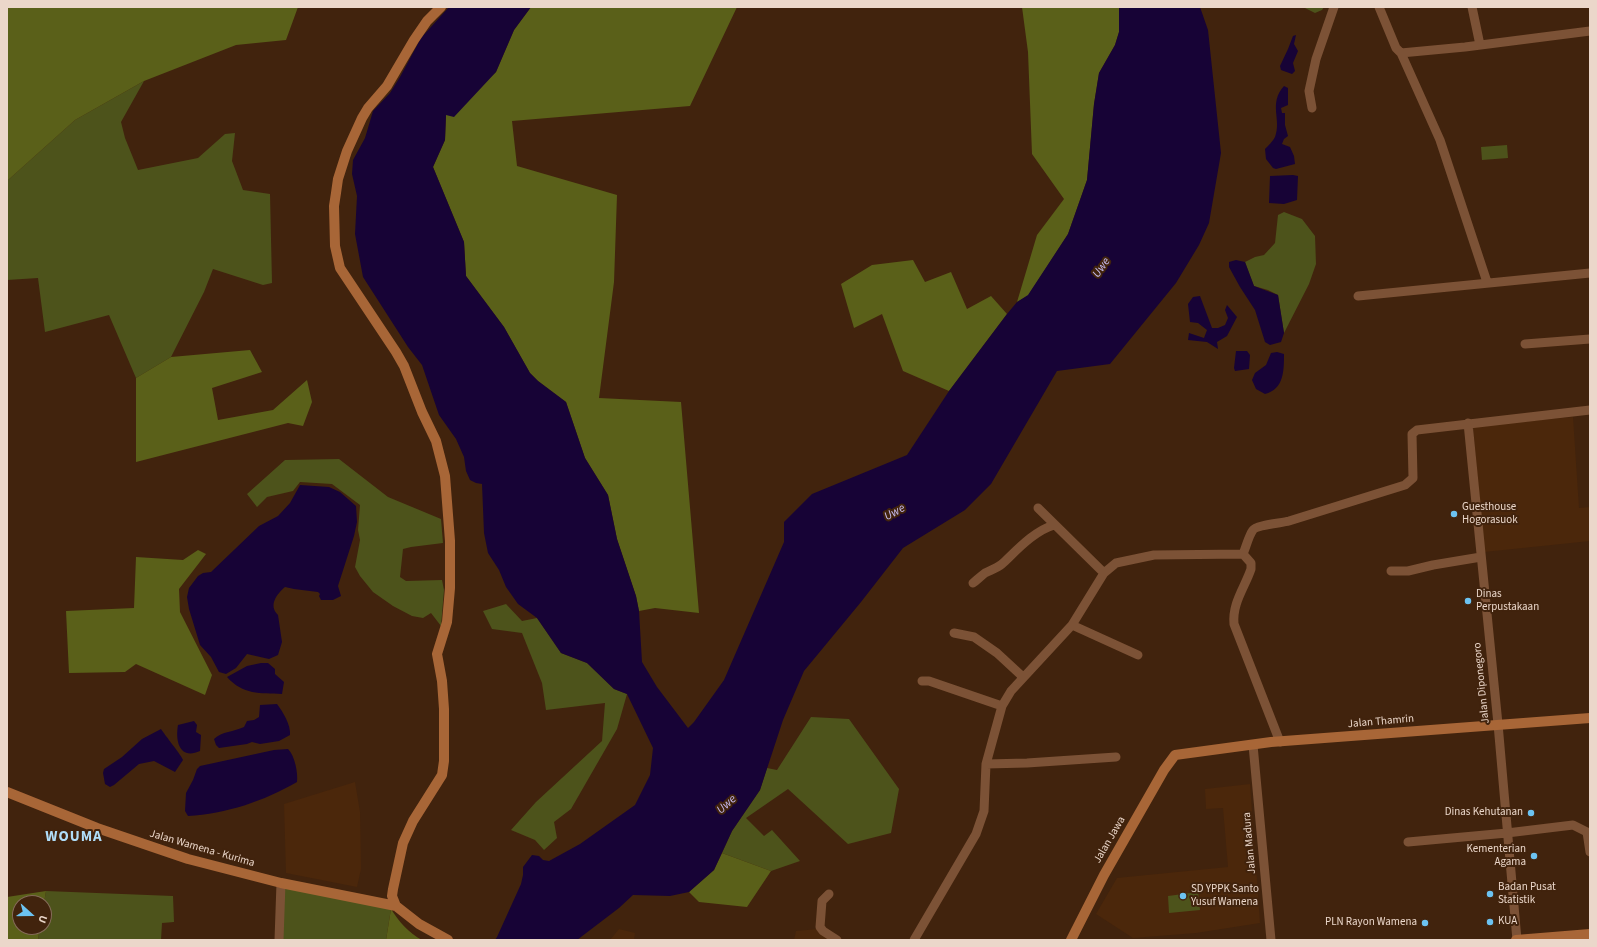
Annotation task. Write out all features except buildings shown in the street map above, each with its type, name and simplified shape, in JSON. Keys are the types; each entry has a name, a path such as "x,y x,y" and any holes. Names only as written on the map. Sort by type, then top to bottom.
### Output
{"street":[{"path":"441,7 427,21 387,86 368,108 362,118 344,159 338,179 334,206 335,246 340,268 404,366 422,412 436,441 446,476 450,541 450,588 447,622 437,654 442,688 444,761 442,775 413,821 403,843 392,896 396,906 419,924 448,940"},
{"path":"1312,108 1309,90 1323,34 1334,7"},
{"path":"1379,7 1396,48 1401,53 1440,140 1487,282"},
{"path":"1472,7 1480,45"},
{"path":"1401,53 1590,31"},
{"path":"1358,296 1487,282 1590,273"},
{"path":"1525,344 1590,339"},
{"path":"1243,554 1253,530 1259,526 1290,521 1405,485 1413,478 1412,434 1417,430 1590,410"},
{"name":"Jalan Diponegoro","path":"1468,423 1498,724 1516,940"},
{"path":"1038,508 1104,573"},
{"path":"973,583 1001,565 1012,553 1047,527 1054,525"},
{"path":"914,940 976,834 984,811 986,764 1002,706 1011,691 1023,677 1072,625 1104,573 1116,563 1154,555 1243,554"},
{"path":"1243,554 1250,563 1251,569 1236,603 1233,616 1234,624 1280,742"},
{"path":"1391,571 1408,571 1481,557"},
{"path":"1072,625 1138,655"},
{"path":"954,633 974,637 997,653 1023,677"},
{"path":"922,680 936,683 1002,706"},
{"name":"Jalan Thamrin","path":"1175,755 1280,742 1590,718"},
{"name":"Jalan Madura","path":"1253,745 1271,940"},
{"name":"Jalan Jawa","path":"1071,940 1104,874 1164,770 1175,755"},
{"path":"986,764 1028,763 1116,757"},
{"name":"Jalan Wamena - Kurima","path":"7,792 97,828 188,859 281,883 396,906"},
{"path":"1408,842 1573,825 1587,832 1590,852"},
{"path":"278,940 281,883"},
{"path":"829,894 822,901 820,927 823,932 837,940"},
{"path":"1516,940 1590,934"}],"shaded area":[{"path":"1573,417 1579,508 1590,507 1590,541 1484,552 1473,426"},
{"path":"355,782 360,812 361,869 357,887 286,873 284,804"},
{"name":"SD YPPK Santo Yusuf Wamena","path":"1250,784 1260,923 1196,933 1133,938 1096,914 1117,878 1228,867 1223,808 1206,809 1205,789"},
{"path":"619,929 635,933 634,940 610,940"},
{"path":"818,929 832,940 794,940 796,931"}],"green space":[{"path":"7,7 298,7 286,40 236,45 144,81 75,120 7,181"},
{"path":"531,7 737,7 690,106 512,121 517,166 617,195 614,282 599,398 681,402 699,613 655,608 639,611 636,596 617,539 608,495 585,458 566,402 538,381 530,373 504,327 466,276 464,242 433,167 445,140 446,115 496,72 514,30"},
{"path":"1022,7 1119,7 1119,32 1115,45 1099,73 1094,104 1087,180 1068,234 1028,296 1017,302 1037,235 1064,199 1032,154 1028,52"},
{"path":"1303,7 1324,7 1322,10 1315,13"},
{"path":"144,81 121,122 125,138 138,170 198,158 225,134 235,133 232,161 243,190 270,194 272,283 263,285 213,269 204,292 171,357 136,378 109,315 45,332 38,278 7,280 7,181 75,120"},
{"path":"1507,145 1508,158 1482,160 1481,147"},
{"path":"1284,212 1302,219 1315,236 1316,264 1309,284 1284,333 1278,295 1254,286 1245,262 1255,257 1264,255 1275,243 1278,215"},
{"path":"913,260 925,282 951,272 967,309 991,296 1007,314 949,391 903,371 882,314 854,328 841,284 872,265"},
{"path":"250,350 262,372 212,388 218,420 273,410 307,380 312,402 303,426 288,423 136,462 136,378 171,357"},
{"path":"339,459 388,497 441,519 443,543 403,549 400,577 406,581 442,580 444,590 441,626 431,613 423,618 412,616 393,606 373,592 360,576 355,567 360,540 358,530 360,505 332,484 300,482 293,491 267,497 257,507 247,494 285,460"},
{"path":"198,550 206,554 179,589 180,612 212,675 205,695 136,664 125,672 69,673 66,611 134,608 136,557 183,560"},
{"path":"506,604 522,621 537,618 561,653 587,663 614,689 627,694 617,729 571,809 554,822 557,838 544,850 535,840 511,830 536,802 602,741 605,703 546,710 542,683 522,633 492,629 483,611"},
{"path":"811,717 849,719 899,789 891,833 848,844 788,789 746,818 764,836 772,830 800,861 771,871 722,853 732,831 760,790 767,768 777,770"},
{"path":"722,853 771,871 747,907 699,902 689,892 714,870"},
{"path":"283,886 391,909 386,940 282,940"},
{"path":"46,891 173,896 174,922 162,923 161,940 38,940 39,935 52,935 52,895 45,895"},
{"path":"46,891 45,895 20,895"},
{"path":"1198,892 1200,910 1169,913 1168,896"},
{"path":"12,896 12,935 39,935 38,940 7,940 7,897"},
{"path":"391,909 405,927 422,940 386,940"}],"water":[{"name":"Uwe","path":"449,7 531,7 514,30 496,72 454,117 446,115 445,140 433,167 464,242 466,276 504,327 530,373 538,381 566,402 585,458 608,495 617,539 636,596 639,611 642,662 657,687 688,728 724,680 784,542 784,522 812,494 907,455 949,391 1007,314 1017,302 1028,295 1068,234 1087,180 1094,104 1099,73 1115,45 1119,32 1119,7 1200,7 1208,30 1221,153 1209,223 1199,245 1176,283 1110,364 1057,371 991,484 965,510 903,548 804,671 783,720 760,790 732,831 714,870 689,892 670,896 633,895 619,908 577,940 495,940 521,884 523,867 532,855 539,856 543,860 549,861 580,844 635,805 650,775 653,748 627,694 614,689 587,663 561,653 537,618 518,604 506,587 499,570 488,553 484,533 482,484 470,480 466,471 464,457 456,439 439,415 422,365 408,347 363,277 355,234 357,196 352,174 353,160 365,138 373,111 390,93 421,38"},
{"path":"1296,35 1294,44 1298,51 1293,63 1295,71 1292,74 1281,70 1280,66 1293,36"},
{"path":"1284,86 1288,88 1288,105 1281,108 1282,113 1285,113 1285,125 1288,136 1284,139 1282,144 1290,147 1294,156 1295,164 1276,169 1273,168 1266,159 1265,149 1275,137 1277,130 1277,99"},
{"path":"1270,176 1298,176 1297,200 1284,204 1269,203"},
{"path":"1236,260 1245,262 1254,286 1278,295 1284,333 1281,342 1270,345 1265,342 1255,310 1229,267 1229,262"},
{"path":"1200,296 1212,328 1218,328 1225,325 1228,318 1225,310 1227,305 1237,317 1227,336 1217,342 1218,349 1207,342 1188,340 1189,333 1204,338 1207,330 1198,323 1190,322 1188,304 1193,297"},
{"path":"1236,351 1247,351 1250,355 1249,369 1235,371"},
{"path":"1277,352 1284,354 1282,378 1276,388 1265,394 1256,389 1252,380 1255,373 1266,365 1271,353"},
{"path":"300,485 329,487 340,492 356,506 357,522 354,536 338,586 341,596 333,600 321,600 318,592 285,587 277,596 274,604 275,611 278,615 282,642 278,655 269,659 247,654 236,668 226,674 219,672 211,657 200,645 189,609 187,597 189,588 198,576 203,573 211,572 259,526 278,516 290,503"},
{"path":"268,663 275,669 275,674 284,682 282,694 252,692 239,687 227,677 247,666"},
{"path":"277,704 288,723 290,735 279,741 260,744 252,742 219,748 216,745 214,739 217,736 244,727 247,721 254,720 259,717 260,705"},
{"path":"194,721 197,725 196,732 201,735 200,751 188,753 180,748 178,743 178,725"},
{"path":"161,729 183,760 175,772 154,761 139,764 110,787 105,784 103,773 104,769 122,757 142,739"},
{"path":"288,749 296,765 297,782 258,801 216,813 188,816 185,811 186,793 197,769 200,766 274,750"}],"place":[{"name":"Guesthouse Hogorasuok","path":"1454,514"},
{"name":"Dinas Perpustakaan","path":"1468,601"},
{"name":"Dinas Kehutanan","path":"1531,813"},
{"name":"Kementerian Agama","path":"1534,856"},
{"name":"Badan Pusat Statistik","path":"1490,894"},
{"name":"SD YPPK Santo Yusuf Wamena","path":"1183,896"},
{"name":"KUA","path":"1490,922"},
{"name":"PLN Rayon Wamena","path":"1425,923"}],"district":[{"name":"WOUMA","path":"74,838"}]}
